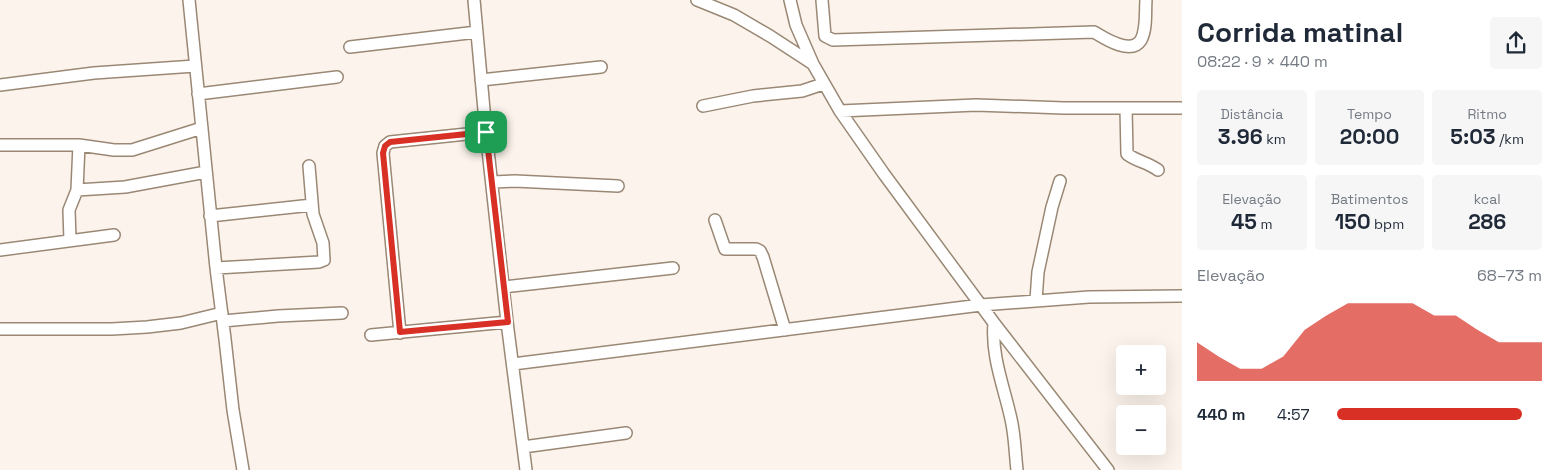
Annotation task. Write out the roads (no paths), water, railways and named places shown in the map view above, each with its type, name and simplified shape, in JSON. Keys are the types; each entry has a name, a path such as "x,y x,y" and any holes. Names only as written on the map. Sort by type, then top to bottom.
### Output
{"street":[{"path":"189,0 210,216 233,410 243,470"},
{"path":"474,0 486,132 526,470"},
{"path":"696,0 734,15 813,64"},
{"path":"790,0 796,25 813,64 840,111 994,323 1108,470"},
{"path":"822,0 825,36 833,40 1094,32 1117,44 1126,46 1134,45 1140,41 1144,30 1146,0"},
{"path":"350,47 477,32"},
{"path":"0,84 195,66"},
{"path":"481,80 601,67"},
{"path":"198,94 337,77"},
{"path":"704,106 753,96 802,91 823,84"},
{"path":"840,111 976,105 1182,108"},
{"path":"1126,108 1127,154 1137,161 1149,163 1158,170"},
{"path":"0,145 79,145 122,151 132,150 202,128"},
{"path":"400,332 383,153 385,146 390,142 486,132"},
{"path":"70,241 69,210 77,190 79,145"},
{"path":"216,268 319,262 324,260 323,243 313,214 309,166"},
{"path":"77,190 125,187 206,172"},
{"path":"493,182 514,181 618,186"},
{"path":"1036,300 1038,272 1052,207 1060,181"},
{"path":"210,216 312,205"},
{"path":"715,220 725,249 756,249 760,251 785,330"},
{"path":"0,250 114,235"},
{"path":"504,288 673,268"},
{"path":"513,364 981,305 1089,297 1182,296"},
{"path":"0,329 112,329 181,323 222,317 342,313"},
{"path":"370,335 508,322"},
{"path":"994,323 995,356 1011,420 1017,470"},
{"path":"524,447 626,433"}]}
